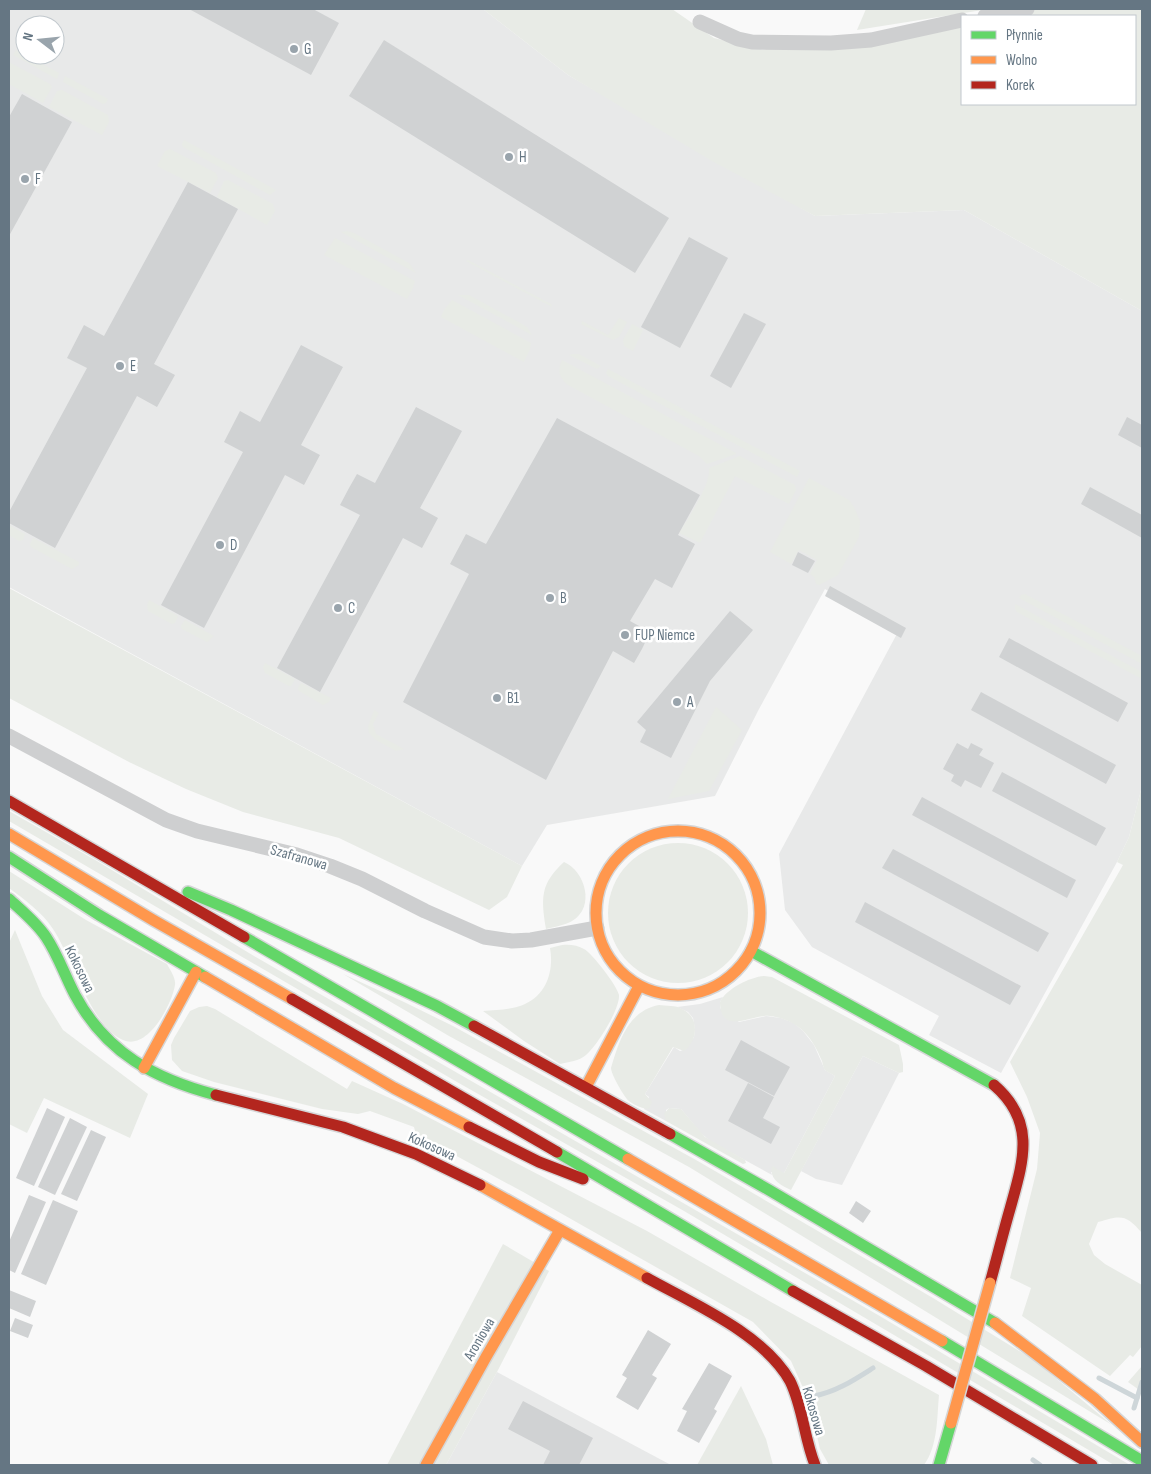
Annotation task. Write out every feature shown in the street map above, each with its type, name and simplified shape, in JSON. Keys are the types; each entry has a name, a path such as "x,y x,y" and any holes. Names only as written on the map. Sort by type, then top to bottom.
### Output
{"main road":[{"path":"9,801 932,1335 1142,1461"},
{"path":"674,830 687,830 712,837 734,851 752,877 760,902 761,914 756,940 751,952 731,976 702,992 676,996 639,986 614,965 603,946 597,928 597,899 605,875 613,862 629,846 649,835 674,830"},
{"path":"9,834 153,920 385,1052 777,1282 926,1366 1092,1465"},
{"path":"9,857 99,915 386,1083 539,1162 646,1205"},
{"path":"114,862 231,910 437,1006 586,1087 815,1217 998,1325 1095,1399 1142,1442"},
{"name":"Kokosowa","path":"9,899 46,936 62,964 75,994 96,1027 117,1049 144,1068 189,1088 323,1122 386,1142 430,1160 475,1182 726,1322 764,1348 784,1373 795,1393 815,1465"},
{"path":"751,952 992,1083 1006,1096 1019,1120 1023,1134 1024,1150 1021,1169 939,1465"},
{"path":"144,1068 196,972"},
{"path":"586,1087 639,986"},
{"name":"Aroniowa","path":"426,1465 560,1230"}],"street":[{"path":"991,15 1028,9"},
{"path":"700,22 738,39 752,42 822,43 871,40 961,20"},
{"name":"Szafranowa","path":"9,736 166,820 197,831 297,855 330,866 484,937 512,941 531,940 597,928"}],"shaded area":[{"path":"9,9 483,9 568,75 815,216 964,210 1142,311 1142,786 1129,837 1117,862 1001,1073 929,1035 939,1016 812,947 785,910 779,854 899,630 825,589 759,709 715,796 547,825 522,866 9,587"},
{"path":"483,9 672,9 714,38 764,50 780,43 831,43 961,20 961,105 1136,105 1136,15 991,15 1027,9 1142,9 1142,311 964,210 815,216 712,161 568,75"},
{"path":"866,9 989,9 857,30"},
{"path":"9,62 50,84 52,87 43,103 9,84"},
{"path":"31,65 44,65 59,73 57,79"},
{"path":"65,76 108,99 106,103 103,104 63,82"},
{"path":"62,90 108,115 109,122 102,135 49,107 57,91"},
{"path":"184,140 276,190 270,195 183,147"},
{"path":"170,149 216,173 218,178 210,193 157,166 165,151"},
{"path":"228,180 273,204 275,211 267,225 217,197 224,181"},
{"path":"347,231 409,263 416,273 341,232"},
{"path":"335,238 415,281 407,299 324,255"},
{"path":"468,260 551,304 552,307 466,261"},
{"path":"458,295 469,295 527,327 532,335"},
{"path":"452,300 531,343 524,362 441,317"},
{"path":"619,318 627,322 619,337 613,340 581,324 582,321 608,335"},
{"path":"632,324 643,330 633,351 624,346 623,340"},
{"path":"579,354 601,366 597,369 569,355"},
{"path":"562,360 736,454 707,464 699,456 568,385 560,374"},
{"path":"608,369 800,471 797,477 608,376 606,373"},
{"path":"740,456 795,485 796,490 789,504 735,476 700,543 679,533 703,492 709,475 709,468"},
{"path":"809,478 849,500 860,521 859,537 838,575 819,585 816,584 814,577 810,574 817,560 799,550 791,564 770,552"},
{"path":"9,525 25,534 23,540 19,541 9,535"},
{"path":"33,538 79,562 79,565 72,569 31,547 30,544"},
{"path":"9,588 522,866 507,897 489,910 339,838 243,812 186,789 129,762 9,698"},
{"path":"1025,594 1142,656 1142,664 1019,598"},
{"path":"149,600 178,616 175,623 172,624 148,611 147,605"},
{"path":"1015,604 1142,672 1142,679 1017,612"},
{"path":"185,620 214,636 207,642 182,629 181,626"},
{"path":"265,663 295,679 291,686 265,673 263,667"},
{"path":"301,683 331,698 329,702 323,705 299,691 298,688"},
{"path":"716,707 742,730 709,791 668,799"},
{"path":"374,710 379,713 373,724 376,734 404,749 396,751 376,740 369,733 368,727"},
{"path":"1142,786 1142,1233 1127,1219 1112,1218 1098,1222 1089,1244 1094,1255 1105,1264 1142,1285 1142,1346 1133,1357 1130,1355 1110,1376 1022,1316 1031,1288 1010,1278 1037,1169 1040,1133 1027,1097 1010,1062 1123,865 1117,862 1129,837"},
{"path":"9,811 97,861 254,956 878,1315 1130,1465 1114,1465 684,1211 457,1082 9,821"},
{"path":"678,843 692,844 705,848 728,863 743,886 747,899 747,927 743,940 728,963 705,978 692,982 678,983 664,982 651,978 628,963 613,940 609,927 608,913 609,899 613,886 628,863 651,848 664,844"},
{"path":"564,862 577,873 582,881 586,899 584,907 572,921 546,929 543,909 544,892 550,877"},
{"path":"9,871 86,920 167,964 175,980 173,993 164,1014 150,1032 141,1039 132,1042 123,1040 112,1033 101,1021 49,923 9,888"},
{"path":"15,930 42,996 63,1030 148,1094 130,1138 44,1098 27,1133 9,1124 9,943"},
{"path":"562,945 576,946 588,952 610,978 619,995 612,1018 602,1036 591,1050 580,1059 560,1064 483,1011 515,1007 533,1000 544,988 550,973 550,948"},
{"path":"343,974 453,1026 696,1160 933,1298 1034,1360 1112,1425 689,1167 449,1036"},
{"path":"764,976 772,977 899,1045 903,1064 903,1072 899,1073 863,1056 791,1190 779,1184 774,1178 772,1166 784,1173 835,1076 824,1069 822,1060 811,1040 796,1025 769,1016 742,1021 729,1021 724,1018 720,1002 723,997 739,984"},
{"path":"723,997 720,1002 720,1008 739,1022 766,1016 781,1018 794,1023 814,1045 825,1070 835,1076 784,1173 771,1172 772,1175 710,1141 681,1109 669,1108 666,1110 666,1121 644,1109 649,1097 645,1094 674,1047 680,1051 686,1049 694,1037 693,1018 688,1012 677,1007 700,1004"},
{"path":"659,1005 677,1007 688,1013 692,1018 695,1029 689,1047 684,1051 673,1047 645,1094 652,1102 649,1109 647,1109 641,1108 627,1099 615,1080 611,1068 622,1038 632,1020 648,1008"},
{"path":"207,1006 347,1089 352,1081 403,1104 647,1231 939,1395 934,1440 929,1457 924,1465 829,1465 820,1449 809,1401 791,1361 753,1322 525,1193 416,1134 414,1127 370,1111 358,1114 322,1109 214,1082 182,1071 172,1060 171,1045 190,1011"},
{"path":"863,1056 899,1073 842,1185 816,1179 801,1171"},
{"path":"669,1108 681,1109 705,1137 745,1160 746,1163 743,1164 666,1121 664,1114"},
{"path":"503,1244 549,1271 497,1372 446,1465 387,1465"},
{"path":"1142,1366 1142,1392 1128,1382"},
{"path":"497,1372 671,1465 446,1465"},
{"path":"741,1386 766,1439 773,1465 697,1465"}],"building":[{"name":"G","path":"189,9 313,9 339,23 311,75"},
{"name":"H","path":"384,40 669,218 635,273 349,96"},
{"name":"F","path":"22,94 72,122 9,236 9,117"},
{"name":"E","path":"188,182 238,209 154,364 175,375 157,407 137,396 55,548 9,523 9,512 87,368 67,358 84,325 104,336"},
{"path":"689,237 728,258 680,348 641,327"},
{"path":"744,313 766,324 731,388 710,376"},
{"name":"D","path":"301,345 343,367 301,445 320,455 304,485 285,475 204,628 161,605 243,452 224,442 240,411 260,422"},
{"name":"C","path":"416,407 462,431 420,508 438,518 422,548 403,538 320,692 277,668 360,515 340,505 349,488 357,474 375,483"},
{"path":"1127,417 1142,425 1142,448 1118,435"},
{"path":"557,418 700,495 678,535 695,544 672,588 655,579 630,621 650,632 642,649 634,663 613,651 546,780 403,702 469,574 450,564 466,534 486,544"},
{"path":"1090,487 1142,515 1142,538 1081,504"},
{"path":"798,552 815,561 808,573 792,565"},
{"path":"830,586 906,628 901,638 825,596"},
{"name":"A","path":"730,611 753,630 710,681 671,758 640,742 646,730 637,722"},
{"path":"1009,638 1128,703 1118,722 999,657"},
{"path":"981,692 1116,765 1106,784 971,710"},
{"path":"957,743 968,749 971,743 983,749 979,755 994,763 981,788 965,780 961,787 951,781 954,775 943,769"},
{"path":"1002,772 1106,828 1096,846 992,791"},
{"path":"922,797 1076,880 1067,898 912,815"},
{"path":"893,849 1049,933 1038,952 882,868"},
{"path":"865,902 1021,986 1010,1005 855,922"},
{"path":"741,1040 790,1067 774,1096 725,1070"},
{"path":"748,1083 774,1097 763,1118 780,1127 771,1144 728,1121"},
{"path":"47,1108 65,1117 34,1186 16,1178"},
{"path":"70,1118 87,1127 55,1195 38,1187"},
{"path":"91,1130 106,1137 77,1201 61,1194"},
{"path":"29,1195 46,1202 15,1273 9,1270 9,1242"},
{"path":"53,1200 78,1211 46,1285 21,1274"},
{"path":"856,1201 871,1211 863,1223 849,1213"},
{"path":"9,1290 36,1301 30,1317 9,1308"},
{"path":"15,1318 33,1325 28,1338 10,1331"},
{"path":"648,1330 671,1344 652,1375 657,1378 638,1410 616,1397 627,1378 622,1375"},
{"path":"709,1363 732,1376 714,1409 717,1411 699,1443 677,1431 687,1411 682,1409"},
{"path":"523,1401 593,1438 579,1465 543,1465 550,1451 508,1429"}],"waterway":[{"path":"814,1396 837,1389 873,1368"},
{"path":"1099,1378 1137,1398"},
{"path":"1134,1408 1142,1382"},
{"path":"1033,1460 1040,1465"}],"traffic: fast":[{"path":"9,857 99,915 205,977"},
{"path":"188,892 231,910 437,1006 474,1026"},
{"path":"9,899 29,917 46,937 87,1015 117,1048 153,1072 173,1081 216,1095"},
{"path":"244,937 628,1159"},
{"path":"751,951 994,1085"},
{"path":"670,1134 995,1323"},
{"path":"557,1152 793,1291"},
{"path":"942,1341 1142,1461"},
{"path":"939,1465 951,1423"}],"traffic: slow":[{"path":"686,831 702,834 717,840 742,861 751,874 757,889 760,913 759,929 751,952 730,977 717,986 702,992 670,995 654,992 632,982 609,959 597,929 596,905 599,889 609,867 632,844 662,832 686,831"},
{"path":"9,834 153,920 292,999"},
{"path":"144,1068 196,972"},
{"path":"205,977 394,1088 469,1127"},
{"path":"586,1087 639,986"},
{"path":"628,1159 942,1341"},
{"path":"480,1185 647,1278"},
{"path":"426,1465 560,1230"},
{"path":"951,1423 990,1283"},
{"path":"995,1323 1095,1399 1142,1442"}],"traffic: jam":[{"path":"9,801 244,937"},
{"path":"292,999 557,1152"},
{"path":"474,1026 670,1134"},
{"path":"990,1283 1019,1175 1023,1143 1016,1113 1008,1099 994,1085"},
{"path":"216,1095 343,1127 416,1154 480,1185"},
{"path":"469,1127 539,1162 583,1179"},
{"path":"647,1278 726,1321 745,1334 778,1364 790,1381 794,1391 815,1465"},
{"path":"793,1291 926,1366 1092,1465"}],"place":[{"name":"G","path":"294,49"},
{"name":"H","path":"509,157"},
{"name":"F","path":"25,179"},
{"name":"E","path":"120,366"},
{"name":"D","path":"220,545"},
{"name":"B","path":"550,598"},
{"name":"C","path":"338,608"},
{"name":"FUP Niemce","path":"625,635"},
{"name":"B1","path":"497,698"},
{"name":"A","path":"677,702"}]}
